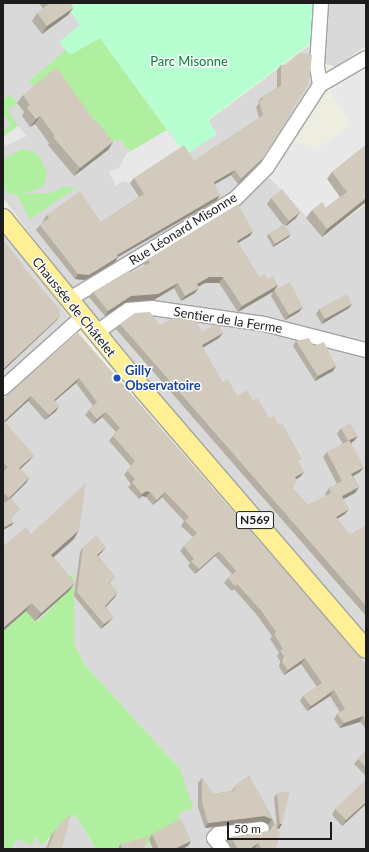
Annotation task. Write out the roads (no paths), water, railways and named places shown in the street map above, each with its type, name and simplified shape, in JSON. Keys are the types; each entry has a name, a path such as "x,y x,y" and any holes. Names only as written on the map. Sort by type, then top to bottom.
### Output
{"main road":[{"name":"Chaussée de Châtelet","path":"3,218 82,317 366,649"}],"street":[{"path":"320,85 317,65 321,3"},
{"name":"Rue Léonard Misonne","path":"68,300 234,200 267,167 320,85 365,62"},
{"name":"Sentier de la Ferme","path":"96,333 128,310 152,308 264,324 366,350"},
{"path":"3,388 82,317"},
{"path":"223,849 214,838 218,834 262,829"}],"place":[{"name":"Gilly Observatoire","path":"117,378"}],"park label":[{"name":"Parc Misonne","path":"189,61"}]}
